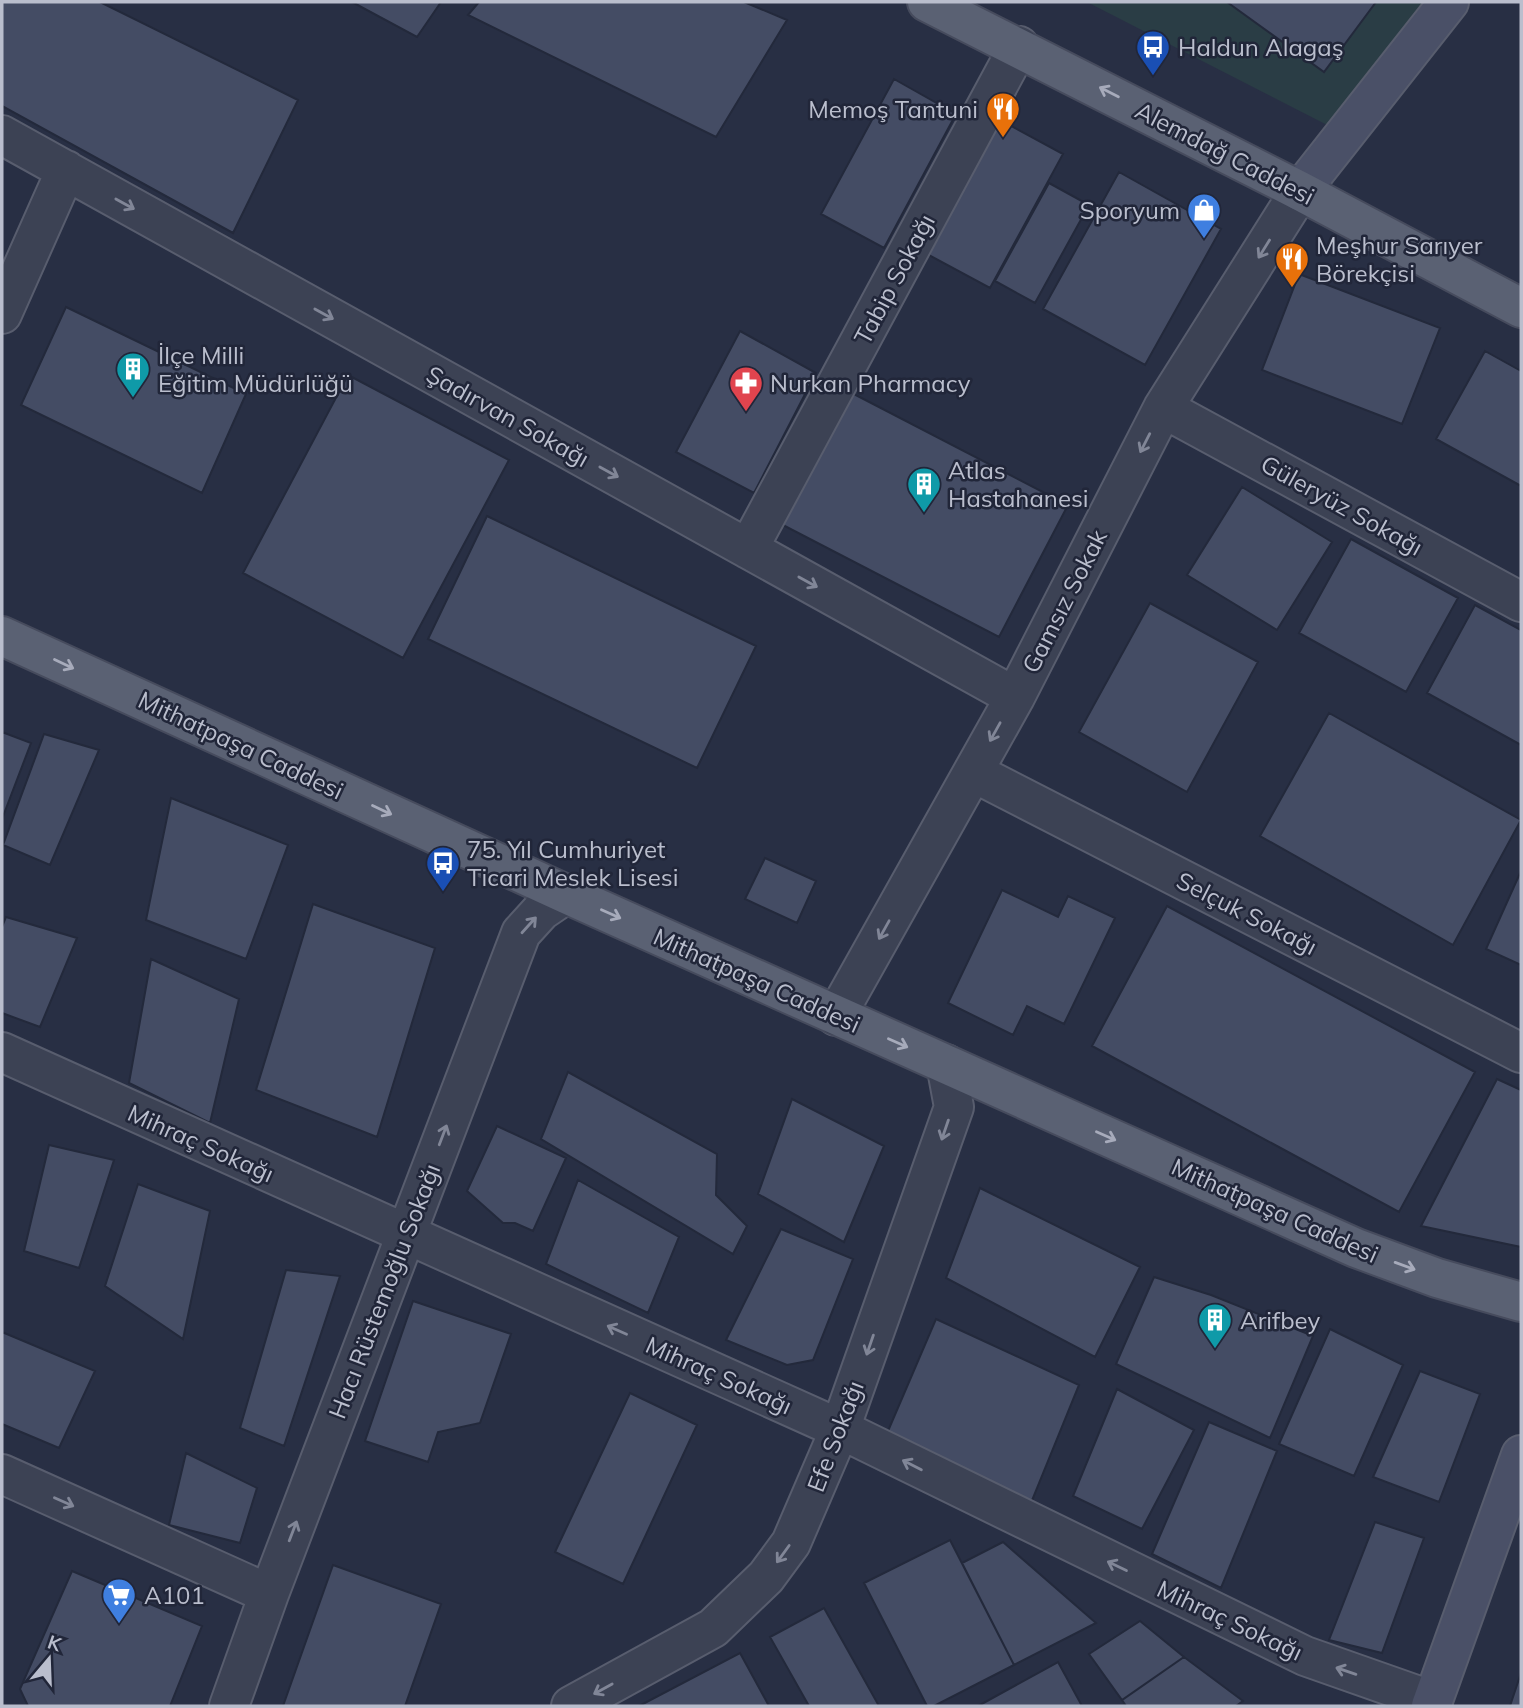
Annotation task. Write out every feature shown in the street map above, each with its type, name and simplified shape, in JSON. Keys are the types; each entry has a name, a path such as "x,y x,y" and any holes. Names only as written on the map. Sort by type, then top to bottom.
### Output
{"main road":[{"name":"Alemdağ Caddesi","path":"927,2 994,26 1521,308"},
{"name":"Mithatpaşa Caddesi","path":"2,636 566,894 1356,1248 1437,1278 1521,1302"}],"street":[{"path":"1300,191 1449,2"},
{"name":"Tabip Sokağı","path":"748,549 994,26"},
{"name":"Şadırvan Sokağı","path":"2,135 1015,697"},
{"path":"2,314 66,170"},
{"name":"Gamsız Sokak","path":"836,1016 1015,697 1163,408 1300,191"},
{"name":"Güleryüz Sokağı","path":"1163,408 1521,602"},
{"name":"Selçuk Sokağı","path":"973,772 1521,1054"},
{"name":"Hacı Rüstemoğlu Sokağı","path":"229,1706 404,1235 521,933 541,911 566,894"},
{"name":"Mihraç Sokağı","path":"2,1052 840,1429 1305,1656 1432,1704"},
{"name":"Efe Sokağı","path":"572,1706 713,1628 741,1604 766,1577 791,1543 840,1429 954,1107 946,1064"},
{"path":"1367,1706 1432,1704 1521,1455"},
{"path":"2,1474 269,1594"}],"shaded area":[{"path":"1087,2 1426,2 1335,129"}],"building":[{"path":"2,2 100,2 298,100 233,233 2,106"},
{"path":"352,2 441,2 417,37"},
{"path":"479,2 744,2 787,20 716,137 468,15"},
{"path":"1227,2 1376,2 1324,72"},
{"path":"894,79 956,114 884,248 821,214"},
{"path":"1000,120 1063,154 990,288 927,254"},
{"path":"1119,172 1221,229 1145,365 1043,309"},
{"path":"1049,183 1089,205 1035,303 995,281"},
{"path":"1299,274 1440,328 1402,424 1262,370"},
{"name":"İlçe Milli Eğitim Müdürlüğü","path":"66,307 246,394 202,493 21,405"},
{"path":"740,331 816,373 754,493 676,452"},
{"path":"1485,351 1521,371 1521,486 1436,439"},
{"path":"348,375 509,460 403,658 243,573"},
{"name":"Atlas Hastahanesi","path":"848,391 1068,505 999,637 779,523"},
{"path":"1242,487 1332,542 1277,630 1187,575"},
{"path":"487,516 756,646 697,768 428,639"},
{"path":"1351,539 1458,598 1406,692 1299,633"},
{"path":"1150,603 1258,662 1187,792 1079,732"},
{"path":"1475,605 1521,630 1521,745 1427,693"},
{"path":"1329,713 1521,820 1453,945 1260,836"},
{"path":"2,732 31,743 2,819"},
{"path":"44,734 99,750 50,865 3,845"},
{"path":"171,798 288,845 246,959 146,920"},
{"path":"765,858 816,881 797,923 745,899"},
{"path":"1521,871 1521,965 1486,949"},
{"path":"1002,890 1058,917 1068,896 1115,918 1064,1024 1027,1006 1013,1035 948,1003"},
{"path":"313,904 435,948 377,1137 256,1090"},
{"path":"1167,906 1475,1072 1399,1212 1092,1046"},
{"path":"6,917 77,938 40,1027 2,1013 2,927"},
{"path":"151,959 239,999 210,1123 129,1083"},
{"path":"568,1072 717,1154 716,1195 747,1226 733,1254 541,1139"},
{"path":"1497,1079 1521,1090 1521,1247 1421,1226"},
{"path":"792,1099 884,1146 844,1242 758,1194"},
{"path":"497,1126 566,1158 533,1231 515,1223 503,1223 467,1191"},
{"path":"49,1145 114,1160 79,1268 24,1251"},
{"path":"578,1180 679,1237 648,1313 546,1264"},
{"path":"138,1184 210,1211 183,1339 105,1286"},
{"path":"980,1188 1140,1267 1095,1357 946,1278"},
{"path":"781,1229 853,1259 813,1360 787,1365 726,1340"},
{"path":"286,1270 340,1276 284,1446 240,1428"},
{"name":"Arifbey","path":"1154,1277 1211,1295 1313,1336 1270,1438 1116,1364"},
{"path":"413,1301 511,1334 480,1423 438,1432 428,1462 365,1441"},
{"path":"936,1319 1079,1385 1031,1503 885,1438"},
{"path":"1330,1329 1403,1365 1354,1476 1279,1444"},
{"path":"2,1332 95,1371 59,1448 2,1424"},
{"path":"1420,1371 1480,1394 1439,1502 1373,1477"},
{"path":"1117,1389 1194,1430 1142,1529 1073,1496"},
{"path":"630,1393 697,1425 623,1584 555,1552"},
{"path":"1209,1422 1277,1451 1221,1588 1152,1554"},
{"path":"186,1453 257,1488 240,1543 169,1525"},
{"path":"1375,1522 1424,1538 1382,1653 1329,1640"},
{"path":"950,1540 1014,1665 934,1706 927,1706 864,1583"},
{"path":"1003,1542 1096,1623 1014,1665 962,1563"},
{"path":"333,1565 441,1604 405,1706 283,1706"},
{"path":"72,1571 202,1626 170,1706 28,1706 20,1689"},
{"path":"824,1608 879,1706 809,1706 770,1637"},
{"path":"1140,1621 1184,1657 1122,1700 1089,1654"},
{"path":"740,1653 769,1706 639,1706"},
{"path":"1184,1657 1243,1701 1236,1706 1126,1706 1122,1700"},
{"path":"1058,1662 1082,1706 978,1706"},
{"path":"1521,1673 1521,1706 1510,1706"}],"place":[{"name":"Haldun Alagaş","path":"1153,77"},
{"name":"Memoş Tantuni","path":"1003,139"},
{"name":"Sporyum","path":"1204,240"},
{"name":"Meşhur Sarıyer Börekçisi","path":"1292,289"},
{"name":"İlçe Milli Eğitim Müdürlüğü","path":"133,399"},
{"name":"Nurkan Pharmacy","path":"746,413"},
{"name":"Atlas Hastahanesi","path":"924,514"},
{"name":"75. Yıl Cumhuriyet Ticari Meslek Lisesi","path":"443,893"},
{"name":"Arifbey","path":"1215,1350"},
{"name":"A101","path":"119,1625"}]}
